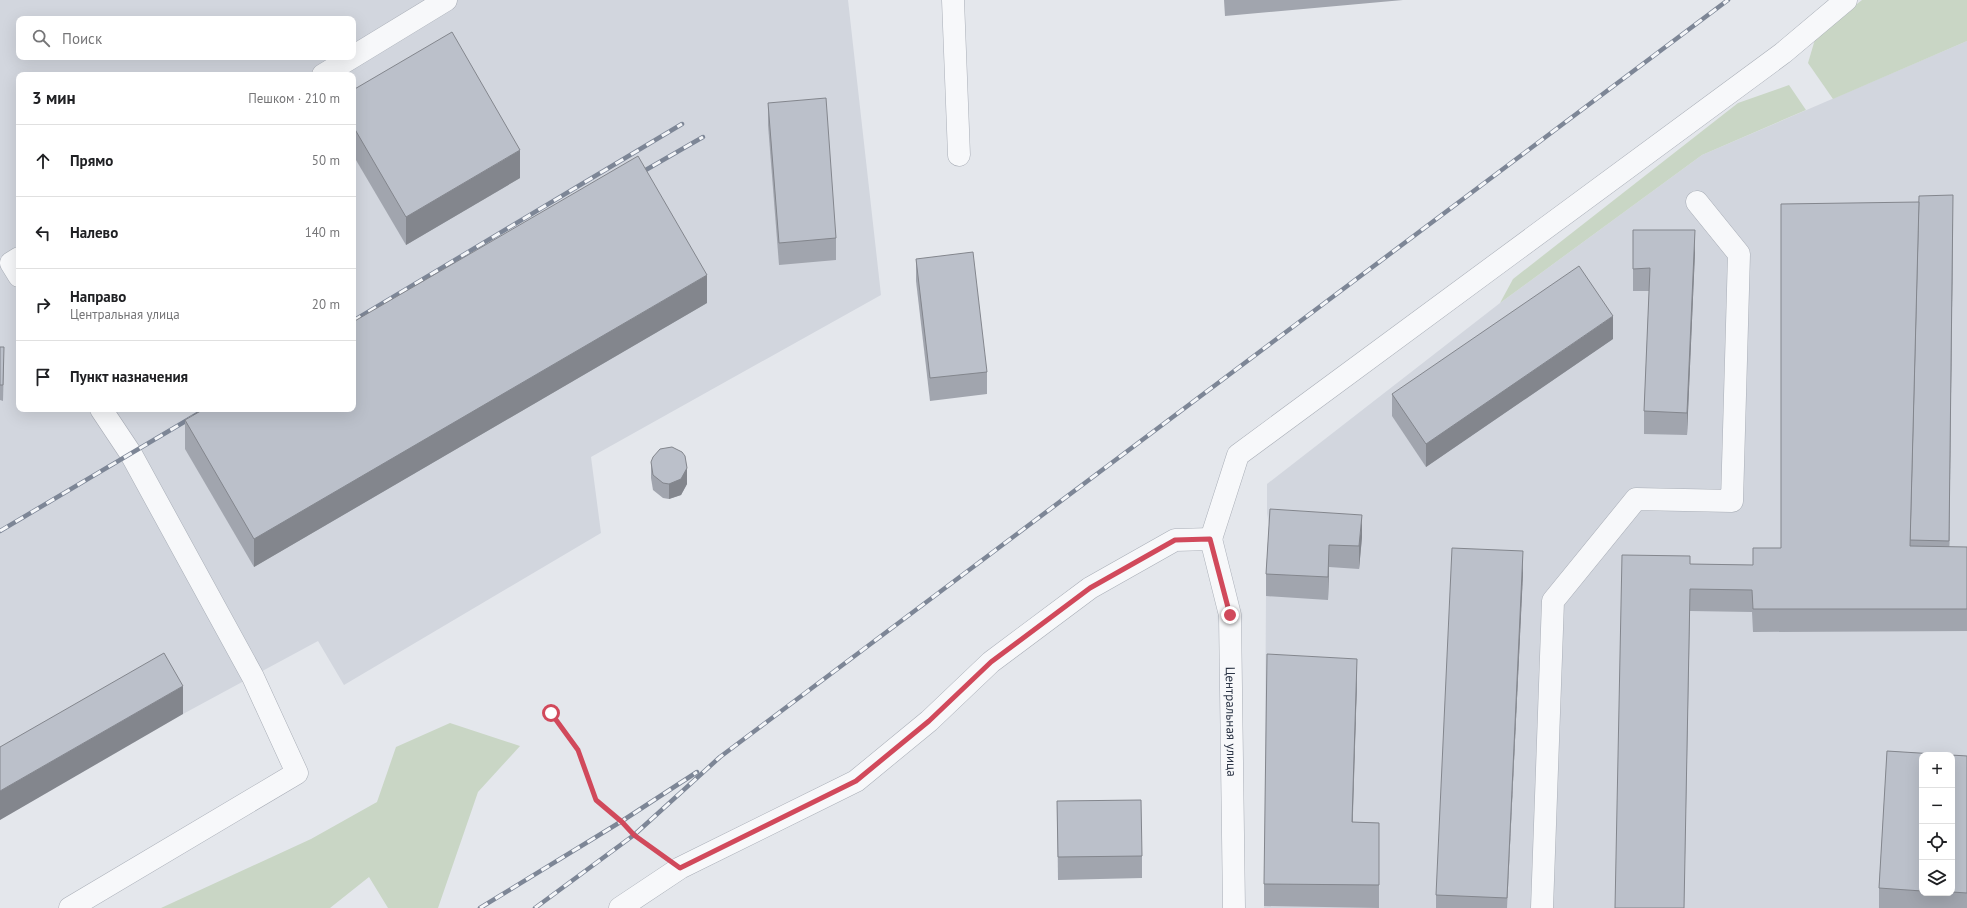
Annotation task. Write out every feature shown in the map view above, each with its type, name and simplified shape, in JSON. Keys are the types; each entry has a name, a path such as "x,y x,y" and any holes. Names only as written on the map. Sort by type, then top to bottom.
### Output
{"street":[{"path":"356,55 446,0"},
{"path":"953,0 959,155"},
{"path":"620,908 680,868 856,781 929,721 991,662 1090,588 1175,540 1210,539 1238,455 1783,53 1846,0"},
{"path":"328,72 348,60"},
{"path":"1542,908 1553,601 1636,499 1732,501 1739,254 1697,202"},
{"path":"16,260 11,263 16,271"},
{"path":"70,908 297,773 252,676 131,454 103,412"},
{"name":"Центральная улица","path":"1210,539 1230,615 1234,908"}],"path":[{"path":"551,713 578,750 596,800 622,822 634,835 680,868"}],"shaded area":[{"path":"0,0 848,0 881,295 591,457 601,533 344,685 318,641 183,714 0,820"},
{"path":"1967,41 1967,908 1264,908 1266,596 1270,532 1267,513 1267,484 1500,303 1702,155"}],"green space":[{"path":"1862,0 1967,0 1967,41 1833,99 1808,63 1816,36"},
{"path":"1789,85 1806,110 1702,155 1500,303 1513,279 1738,103"},
{"path":"450,723 520,746 478,792 438,908 388,908 369,877 330,908 161,908 311,839 377,802 396,747"}],"building":[{"path":"452,32 520,150 406,217 356,131 356,88"},
{"path":"826,98 836,238 779,243 768,103"},
{"path":"638,156 707,275 254,539 185,420 199,412 356,412 356,320"},
{"path":"1953,195 1949,541 1910,540 1919,196"},
{"path":"1919,202 1910,546 1967,547 1967,609 1753,609 1752,590 1690,589 1684,908 1615,908 1622,555 1690,556 1690,564 1753,565 1753,548 1781,548 1781,204"},
{"path":"1633,230 1695,230 1687,413 1644,411 1650,268 1633,269"},
{"path":"973,252 987,372 930,378 916,259"},
{"path":"1579,266 1613,316 1426,444 1392,394"},
{"path":"0,347 4,347 3,385 0,385"},
{"path":"672,447 682,452 685,456 687,468 681,479 669,484 663,483 653,475 651,462 653,457 660,449"},
{"path":"1270,509 1362,515 1359,546 1329,545 1328,577 1266,574"},
{"path":"1452,548 1523,551 1507,898 1436,895"},
{"path":"164,653 183,686 0,791 0,747"},
{"path":"1267,654 1357,659 1352,822 1379,823 1379,885 1264,884"},
{"path":"1887,751 1919,753 1919,891 1879,888"},
{"path":"1955,755 1967,756 1967,893 1955,892"},
{"path":"1141,800 1142,856 1058,857 1057,801"}],"railway":[{"path":"535,908 634,835 720,757 1728,0"},
{"path":"356,319 682,124"},
{"path":"637,175 703,137"},
{"path":"0,531 201,412"},
{"path":"480,908 622,821 697,772"}],"route":[{"path":"551,713 578,750 596,800 622,822 634,835 680,868 856,781 929,721 991,662 1090,588 1175,540 1210,539 1223,583 1230,615"}]}
